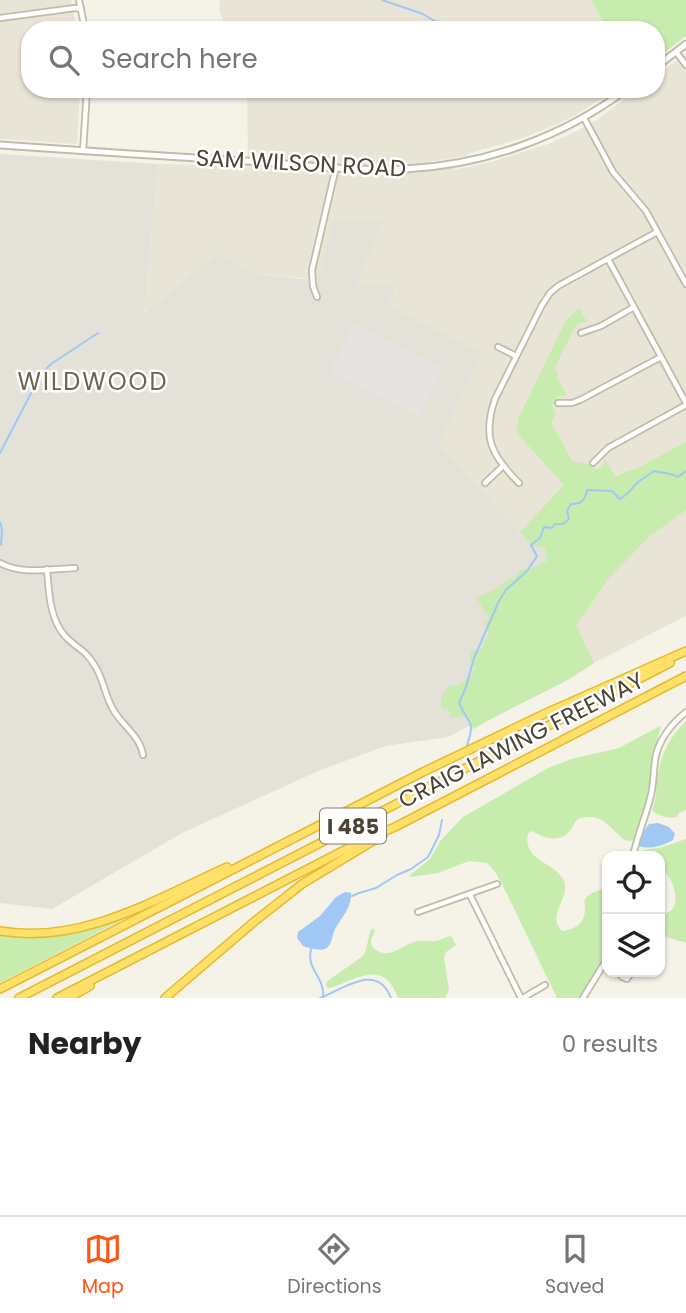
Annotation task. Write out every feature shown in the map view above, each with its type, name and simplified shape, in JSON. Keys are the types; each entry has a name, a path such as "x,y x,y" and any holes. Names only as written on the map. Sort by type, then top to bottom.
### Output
{"highway":[{"path":"0,989 496,737 686,653"},
{"name":"CRAIG LAWING FREEWAY","path":"19,998 686,653"},
{"name":"CRAIG LAWING FREEWAY","path":"57,998 686,676"},
{"path":"165,998 294,890 395,827"},
{"path":"0,931 55,932 88,926 114,918 232,865 261,855"},
{"path":"69,998 159,946"}],"street":[{"path":"79,0 83,21"},
{"path":"0,18 81,9"},
{"path":"665,60 686,44"},
{"path":"676,52 686,65"},
{"path":"83,151 86,98"},
{"name":"SAM WILSON ROAD","path":"0,145 404,169 459,162 524,145 584,118 614,98"},
{"path":"584,118 613,172 646,211 686,284"},
{"path":"317,297 312,270 336,167"},
{"path":"519,483 503,466 491,445 491,412 516,356 550,293 568,280 657,232"},
{"path":"593,463 608,448 686,404 608,259"},
{"path":"582,332 601,326 634,307"},
{"path":"498,346 516,356"},
{"path":"558,403 580,400 661,357"},
{"path":"485,483 503,466"},
{"path":"0,563 21,570 75,568"},
{"path":"47,569 52,613 58,626 68,639 91,658 101,676 109,703 115,714 139,741 143,755"},
{"path":"634,851 651,798 659,747 672,725 686,712"},
{"path":"418,912 497,884"},
{"path":"470,894 522,998 545,985"},
{"path":"583,998 602,967"}],"shaded area":[{"path":"0,0 71,0 75,21 21,21 21,98 80,98 77,144 0,139"},
{"path":"220,0 591,0 603,21 224,21 219,9"},
{"path":"686,53 686,616 473,729 471,725 531,545 439,443 483,353 387,306 396,288 252,273 218,254 144,314 158,164 242,166 355,175 391,175 455,167 454,170 491,162 548,144 579,130 627,98 665,98 665,69"},
{"path":"247,98 602,98 558,124 467,156 413,164 338,164 248,158"},
{"path":"0,154 158,164 144,314 218,253 252,273 318,281 333,221 383,221 356,284 396,287 388,306 483,353 439,443 531,545 545,548 547,561 539,566 519,570 515,579 476,598 491,619 489,634 483,642 472,676 466,677 461,684 449,686 450,711 463,716 471,725 448,737 385,746 318,771 182,833 52,909 0,903"},
{"path":"354,324 442,368 419,416 330,372"}],"green space":[{"path":"591,0 686,0 686,36 665,52 665,21 603,21"},
{"path":"579,308 587,322 576,325 555,367 567,396 559,396 554,400 556,413 551,422 572,461 596,469 603,466 605,459 616,477 686,442 686,510 650,536 609,578 576,625 594,663 473,729 463,716 451,718 450,711 442,708 441,698 448,686 461,684 466,677 472,676 474,667 470,660 471,651 483,648 483,642 489,634 485,623 490,619 476,598 511,578 515,579 519,570 539,566 547,561 545,548 531,545 520,532 564,485 516,432 519,417 566,320"},
{"path":"686,721 686,810 671,818 652,810 663,756 670,741"},
{"path":"661,726 653,756 647,798 635,839 625,840 604,821 589,817 577,820 569,832 561,837 541,836 533,831 528,833 530,850 563,879 565,892 556,918 562,931 581,922 588,896 602,890 602,962 580,998 557,998 509,898 496,873 487,863 469,861 438,873 409,876 430,859 441,840 463,817 548,768 571,759 619,748"},
{"path":"686,839 686,943 665,937 665,913 673,908 675,895 665,872 665,851 642,851"},
{"path":"125,916 126,918 0,983 0,933 31,936 62,934 88,930"},
{"path":"372,928 375,931 371,944 382,953 392,952 413,942 435,941 451,936 456,945 446,952 444,957 449,990 445,998 398,998 385,978 377,975 326,987 329,980 363,956"}],"water":[{"path":"658,823 669,827 675,834 673,840 656,847 639,846 649,824"},
{"path":"345,892 351,893 350,903 329,945 320,950 303,946 297,938 298,932"}],"waterway":[{"path":"382,0 423,14 434,21"},
{"path":"0,453 41,374 51,364 98,333"},
{"path":"467,745 471,726 459,703 474,658 499,601 537,556 531,545 540,538 544,527 552,528 555,524 563,524 569,519 567,511 571,504 582,501 587,490 612,491 620,499 654,471 678,477 686,471"},
{"path":"0,522 1,545"},
{"path":"352,896 376,888 428,857 439,835 442,820"},
{"path":"311,949 311,963 321,984 323,997"},
{"path":"320,998 358,981 368,980 377,981 385,987 391,998"}],"district":[{"name":"WILDWOOD","path":"93,381"}]}
